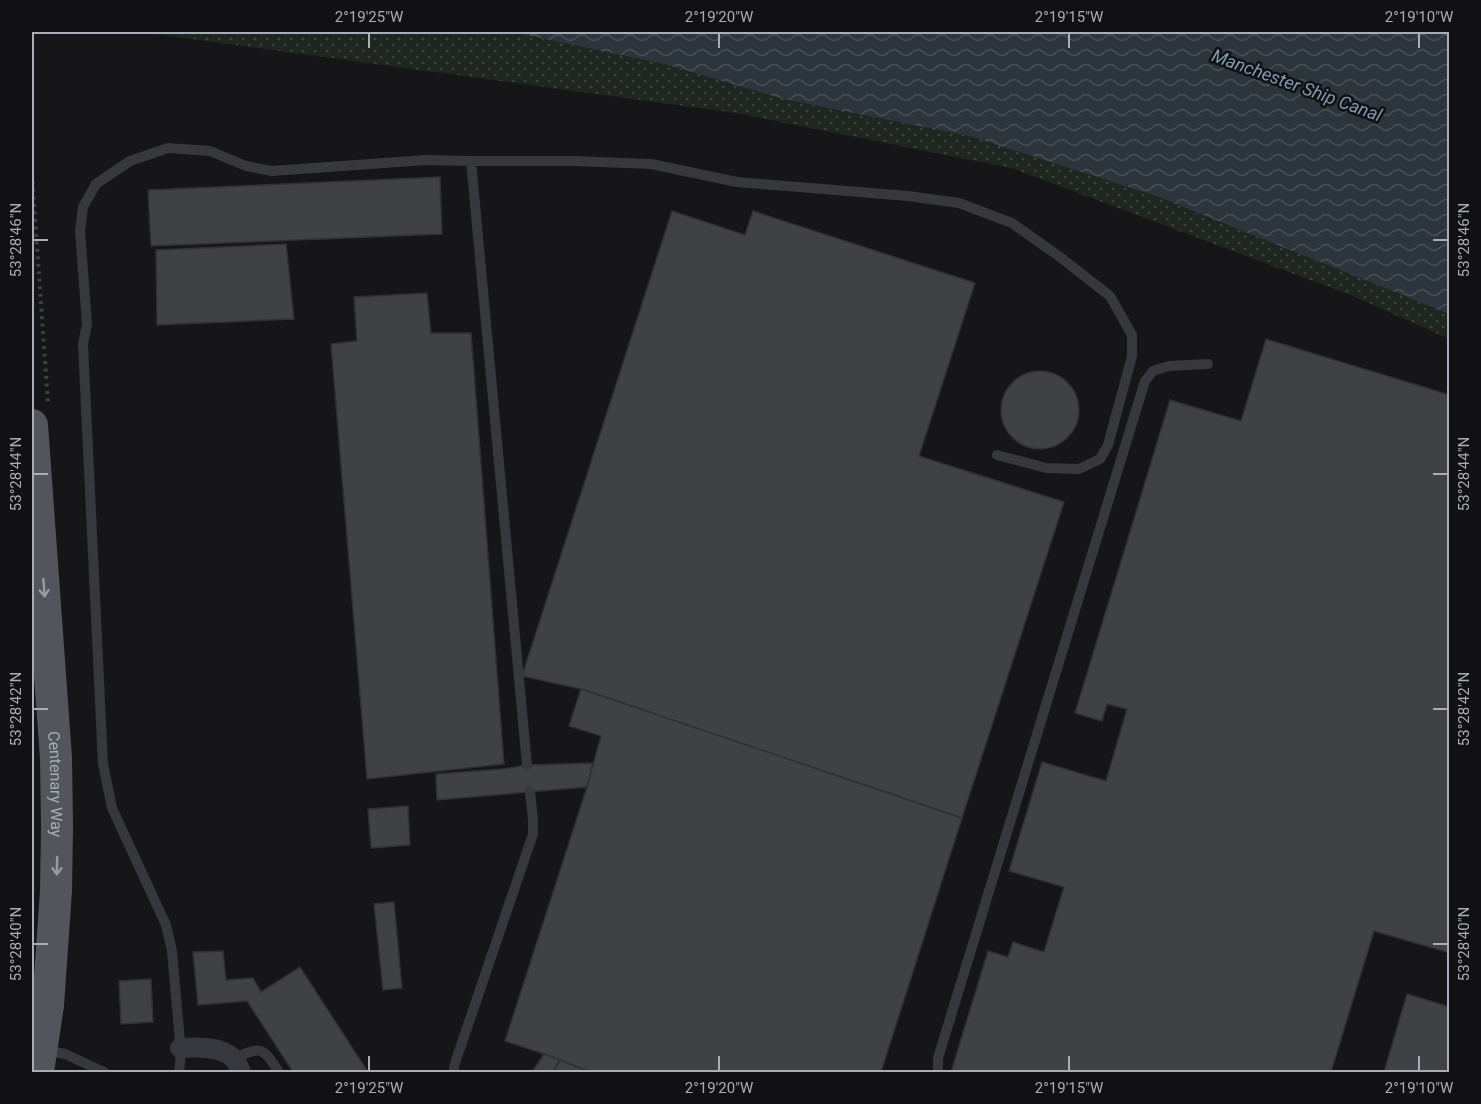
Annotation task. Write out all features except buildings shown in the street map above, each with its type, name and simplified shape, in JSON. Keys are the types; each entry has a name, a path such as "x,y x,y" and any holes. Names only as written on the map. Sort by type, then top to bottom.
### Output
{"main road":[{"name":"Centenary Way","path":"32,425 56,758 57,826 56,891 48,1005 38,1072"}],"street":[{"path":"180,1048 204,1047 219,1050 237,1065"}],"lane":[{"path":"179,1072 180,1048 172,951 166,925 112,808 103,764 83,344 87,324 80,231 83,207 96,184 130,161 168,148 210,151 246,166 272,171 426,160 651,164 737,182 908,196 959,203 1012,223 1060,257 1110,296 1132,335 1132,356 1108,445 1100,459 1079,469 1046,468 997,455"},
{"path":"471,161 527,765"},
{"path":"938,1072 938,1058 1145,381 1153,371 1168,366 1208,364"},
{"path":"454,1072 454,1066 533,834 530,791"},
{"path":"32,1047 65,1054 104,1072"},
{"path":"237,1065 256,1049 267,1055 279,1072"}],"shaded area":[{"path":"141,32 512,32 664,64 783,99 969,136 1156,196 1449,314 1449,339 1353,296 1011,168 736,113"}],"water":[{"name":"Manchester Ship Canal","path":"512,32 1449,32 1449,314 1156,196 969,136 783,99 664,64"}]}
